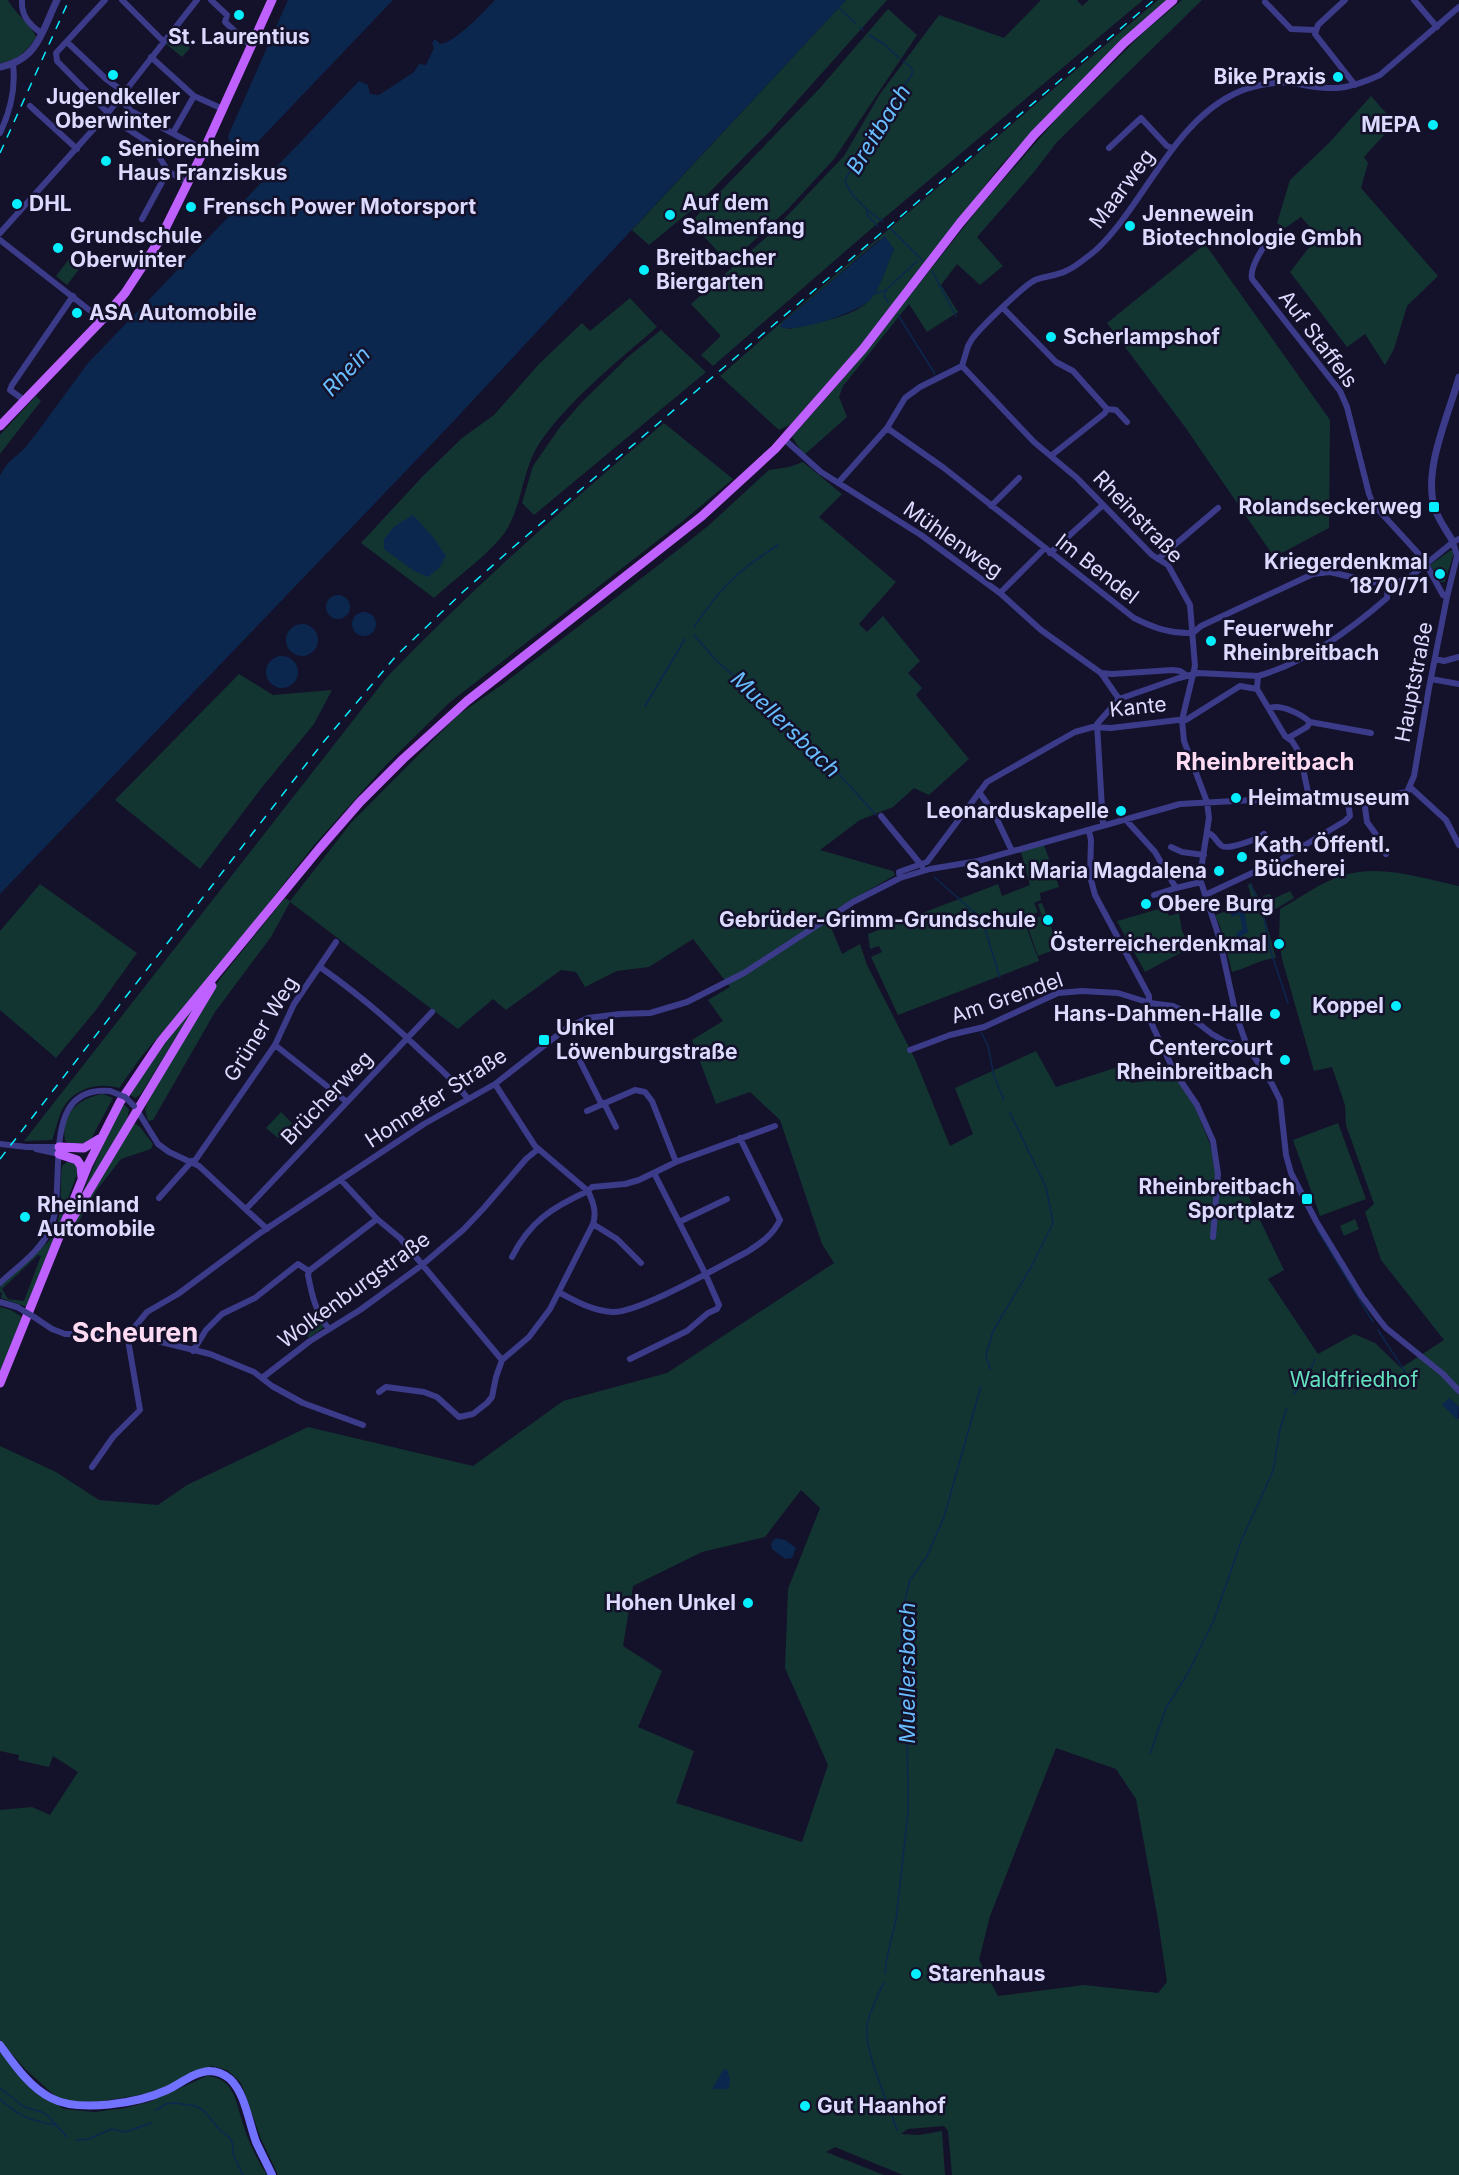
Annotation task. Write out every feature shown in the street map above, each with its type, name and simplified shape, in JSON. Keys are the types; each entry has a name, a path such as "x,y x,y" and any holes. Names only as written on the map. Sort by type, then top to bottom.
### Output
{"main road":[{"path":"0,426 102,320 125,293 159,241 204,150 272,0"},
{"path":"0,1383 82,1179 100,1137 120,1102 150,1055 319,849 360,802 403,759 484,687 702,516 784,439 863,349 960,223 1034,135 1124,43 1173,0"},
{"path":"60,1234 70,1223 136,1108 214,983 217,973"},
{"path":"59,1151 84,1148 100,1137"},
{"path":"59,1151 77,1160 81,1166 82,1179"},
{"path":"0,2045 39,2090 51,2098 68,2104 90,2107 155,2096 205,2072 222,2074 236,2086 257,2145 272,2175"}],"street":[{"path":"22,0 22,8 28,22 41,33"},
{"path":"0,67 13,64 31,53 57,0"},
{"path":"105,0 56,53 57,61 107,114 151,144 168,171 187,183"},
{"path":"122,0 163,41"},
{"path":"0,233 107,114 197,0"},
{"path":"211,0 227,15 225,22 251,46"},
{"path":"1345,0 1315,30 1318,40 1355,85"},
{"path":"1414,0 1437,27"},
{"path":"1265,3 1291,29 1315,30"},
{"name":"Maarweg","path":"962,366 972,339 1003,308 1034,281 1067,271 1096,249 1118,226 1172,148 1215,106 1234,93 1269,83 1289,82 1336,88 1355,85 1380,75 1459,7"},
{"path":"66,42 122,95 132,111 204,150"},
{"path":"151,57 194,96 223,109"},
{"path":"0,133 7,117 14,89 13,64"},
{"path":"172,133 194,96"},
{"path":"30,106 77,148"},
{"name":"Maarweg","path":"1109,148 1141,118 1167,146 1172,148"},
{"path":"142,219 168,171"},
{"name":"Auf Staffels","path":"1278,232 1270,236 1252,270 1252,279 1340,390 1347,407 1373,504 1427,563 1443,595 1447,597"},
{"path":"0,240 102,320"},
{"path":"24,400 10,388 73,296"},
{"path":"1003,308 1056,362 1073,371 1107,409 1116,410 1127,422"},
{"path":"838,483 887,428 900,405 912,392 962,366"},
{"name":"Rheinstraße","path":"962,366 1034,442 1052,455 1152,555 1168,565 1187,598 1193,633 1190,675 1182,720 1187,750 1207,802 1208,832 1201,882"},
{"path":"1193,633 1201,626 1312,574 1330,572 1388,585 1410,577 1456,541 1434,507 1432,485 1439,445 1459,377"},
{"path":"1052,455 1107,409"},
{"name":"Im Bendel","path":"887,428 944,468 1134,618 1164,631 1178,634 1193,633"},
{"name":"Mühlenweg","path":"784,439 821,472 921,535 1000,593 1041,630 1101,673 1119,699"},
{"path":"991,506 1019,478"},
{"path":"1000,593 1103,505"},
{"path":"1158,559 1218,508"},
{"name":"Hauptstraße","path":"1411,788 1447,597 1457,562 1456,541"},
{"path":"1103,825 1097,727 1098,722 1119,699 1190,675 1258,676 1303,657 1353,627 1388,597 1388,585"},
{"path":"1435,659 1444,661 1459,657"},
{"path":"1101,673 1173,670 1190,675"},
{"path":"1258,676 1257,689 1300,754 1310,802"},
{"path":"1431,679 1459,684"},
{"path":"1182,720 1190,719 1240,686 1257,689"},
{"path":"1269,708 1275,706 1288,710 1310,722 1371,733"},
{"name":"Kante","path":"900,878 899,872 922,866 927,862 979,792 995,776 1084,729 1182,720"},
{"path":"1288,738 1310,722"},
{"path":"900,878 930,869 978,861 1089,831 1162,808 1207,802 1364,801 1403,794 1411,788 1446,820 1459,845"},
{"path":"979,792 994,813 1012,851"},
{"path":"1364,801 1367,822 1386,854"},
{"path":"1205,895 1252,874 1345,821 1350,816 1348,802"},
{"path":"880,816 922,866"},
{"path":"1127,820 1155,852 1176,888"},
{"path":"1089,831 1090,876 1101,911 1149,996 1149,1017 1154,1029 1174,1071 1197,1105 1213,1141 1218,1174 1213,1238"},
{"path":"1208,832 1226,847 1264,834"},
{"path":"1171,847 1182,852 1204,855"},
{"name":"Honnefer Straße","path":"128,1334 147,1312 178,1294 267,1229 424,1124 495,1084 568,1027 588,1018 650,1013 674,1007 737,977 853,902 900,878"},
{"path":"1154,896 1201,882 1219,937 1236,1015 1247,1046 1280,1100 1286,1155 1291,1173 1316,1221 1361,1295 1386,1328 1443,1374 1459,1390"},
{"name":"Grüner Weg","path":"159,1198 193,1162 275,1045 294,1004 336,942"},
{"path":"320,967 367,1001 457,1084 468,1100"},
{"name":"Am Grendel","path":"910,1050 950,1035 984,1027 1058,993 1100,991 1118,993 1181,1010 1226,1042 1247,1046"},
{"name":"Brücherweg","path":"246,1209 432,1012"},
{"path":"275,1045 347,1102"},
{"path":"576,1053 616,1127"},
{"path":"379,1392 386,1388 424,1392 437,1397 455,1414 463,1417 473,1414 492,1397 502,1360 535,1330 560,1293 594,1224 594,1207 588,1191 537,1150 495,1084"},
{"path":"586,1111 635,1090 645,1092 652,1101 676,1162"},
{"path":"0,1283 38,1247 51,1229 57,1199 63,1119 70,1107 84,1095 96,1091 110,1091 126,1097 136,1108 158,1144 169,1152 193,1162 267,1229"},
{"path":"512,1257 517,1247 544,1214 592,1187 625,1184 676,1162 775,1126"},
{"path":"560,1293 595,1309 618,1312 632,1309 763,1242 773,1233 780,1220 740,1138"},
{"path":"0,1144 59,1151"},
{"name":"Wolkenburgstraße","path":"262,1378 310,1341 373,1301 422,1265 463,1230 526,1159 537,1150"},
{"path":"630,1359 687,1331 708,1313 717,1309 719,1305 654,1173"},
{"path":"341,1180 377,1219 400,1238 502,1360"},
{"path":"679,1222 727,1198"},
{"path":"329,1329 320,1318 315,1305 309,1271 377,1219"},
{"path":"594,1224 616,1239 641,1263"},
{"path":"193,1351 206,1330 222,1314 255,1298 298,1264 309,1271"},
{"path":"0,1302 17,1306 52,1329 65,1334 128,1334 210,1354 244,1367 303,1403 363,1425"},
{"path":"92,1467 113,1437 140,1410 128,1334"}],"green space":[{"path":"0,0 8,0 36,37 21,54 12,60 0,63"},
{"path":"846,0 887,0 772,129 694,208 649,245 632,230"},
{"path":"1041,0 1077,0 1082,6 1089,0 1143,0 871,229 713,366 701,355 721,336 691,304 770,234 844,156 880,94 939,15 1004,38"},
{"path":"1158,0 1167,0 1093,68 1001,165 859,347 791,424 779,430 720,376","holes":["879,240 894,249 879,286 872,297 856,310 822,322 789,329 782,323"]},
{"path":"1182,0 1202,0 1057,142 977,237 1003,266 980,285 957,264 941,285 958,312 927,332 909,304 843,386 839,397 847,417 804,455 792,437 855,365 983,203 1060,115 1145,31"},
{"path":"888,9 917,35 834,159 788,209 729,264 691,222 820,88"},
{"path":"175,33 190,48 182,57 166,44"},
{"path":"1371,96 1395,123 1364,157 1368,163 1361,188 1438,276 1407,306 1394,349 1385,365 1365,334 1347,347 1290,272 1318,236 1301,217 1285,228 1277,223 1290,180 1329,143"},
{"path":"1205,244 1330,420 1329,528 1274,557 1185,427 1107,323"},
{"path":"69,259 80,268 67,285 56,276"},
{"path":"630,298 657,327 592,384 548,431 532,457 516,509 507,529 484,555 434,598 361,543 422,477 462,438 494,415 539,364 582,323 590,331"},
{"path":"661,330 706,372 534,515 522,503 533,466 560,427 582,402 628,357"},
{"path":"36,396 41,401 0,454 0,435"},
{"path":"664,423 733,479 684,520 449,703 385,766 315,844 227,956 141,1057 119,1088 95,1086 80,1091 63,1108 52,1140 24,1141 387,677 522,546"},
{"name":"Waldfriedhof","path":"803,462 842,494 819,517 896,582 859,624 867,632 883,616 920,661 908,673 922,688 916,695 969,759 929,795 914,788 893,807 860,820 820,850 893,871 895,875 826,915 842,954 860,944 867,965 915,1059 950,1146 973,1134 955,1088 1036,1051 1056,1087 1121,1066 1131,1083 1176,1077 1194,1105 1210,1144 1217,1180 1228,1189 1245,1189 1284,1270 1268,1279 1318,1354 1354,1334 1375,1343 1401,1368 1444,1340 1381,1260 1365,1212 1374,1204 1346,1125 1345,1105 1332,1067 1314,1071 1282,959 1279,940 1280,909 1325,883 1355,872 1400,873 1459,886 1459,1407 1449,1398 1459,1418 1459,2175 952,2175 948,2131 944,2126 908,2129 901,2134 919,2135 942,2131 945,2175 903,2175 835,2147 826,2152 884,2175 278,2175 261,2139 241,2083 227,2070 212,2066 152,2093 90,2103 63,2100 54,2095 25,2069 0,2040 0,1810 32,1807 50,1815 78,1772 53,1756 49,1767 18,1760 19,1755 0,1751 0,1446 56,1472 99,1500 158,1505 187,1485 308,1427 473,1466 563,1401 667,1373 834,1263 822,1244 780,1120 750,1092 716,1104 692,1040 723,1021 708,1000 730,987 693,939 649,967 617,971 585,987 576,972 561,970 506,1010 493,999 458,1029 290,902 271,937 215,1012 153,1120 148,1121 145,1109 150,1096 219,980 285,898 290,901 351,823 458,715 503,684 665,560 708,526 769,470","holes":["801,1490 820,1508 788,1589 785,1668 828,1765 802,1842 676,1803 694,1751 638,1727 662,1671 623,1646 633,1586 702,1552 765,1537","1056,1748 1116,1769 1136,1799 1167,1982 1158,1993 1084,1985 998,1996 979,1960 990,1916"]},
{"path":"1451,550 1454,552 1445,582 1441,582 1430,565"},
{"path":"239,674 273,695 332,690 314,724 200,869 115,800"},
{"path":"1044,845 1059,887 1040,893 1041,900 1034,903 1038,912 1023,918 1039,961 898,1015 871,957 882,952 879,946 870,949 868,934 998,884 1002,896 1030,885 1021,852"},
{"path":"1251,883 1260,901 1276,958 1232,972 1215,915 1246,905 1251,896 1248,885"},
{"path":"40,884 137,953 96,1010 56,1058 0,1010 0,931"},
{"path":"1290,891 1294,898 1274,910 1263,896 1270,894 1273,899"},
{"path":"1042,903 1060,951 1056,953 1054,950 1038,956 1026,922 1042,916 1038,904"},
{"path":"1166,907 1169,916 1179,913 1182,931 1188,942 1178,946 1180,953 1145,972 1117,921"},
{"path":"197,1003 141,1094 135,1098 129,1094 156,1053"},
{"path":"103,1094 113,1098 91,1139 84,1143 69,1144 65,1140 64,1131 68,1115 79,1103"},
{"path":"123,1104 129,1109 127,1120 80,1199 106,1137"},
{"path":"281,1112 292,1123 278,1138 266,1128"},
{"path":"1338,1123 1366,1199 1320,1216 1293,1140"},
{"path":"132,1124 140,1127 153,1144 151,1149 121,1159 96,1191 73,1232 69,1231 84,1203"},
{"path":"69,1160 77,1166 77,1174 60,1226 27,1307 1,1298 0,1287 50,1240 55,1231 60,1213 62,1166","holes":["38,1255 41,1256 24,1301 8,1299 2,1289"]},
{"path":"1355,1219 1359,1229 1344,1236 1340,1226"},
{"path":"0,1307 11,1310 22,1317 0,1372"},
{"path":"319,1320 324,1327 309,1338 303,1331"},
{"path":"0,2052 33,2090 64,2109 95,2112 125,2108 149,2102 207,2076 223,2081 233,2093 250,2144 267,2175 0,2175"}],"water":[{"path":"288,0 393,0 248,152 241,152 232,146 228,136"},
{"name":"Rhein","path":"495,0 846,0 448,427 0,894 0,475 8,463 36,434 88,363 359,81 368,85 370,94 379,95 414,72 419,64 426,65 434,48 432,43 435,39 440,44 453,38 469,26"},
{"path":"885,236 894,249 881,282 871,299 854,310 813,325 780,327 782,323"},
{"path":"413,515 446,556 440,567 428,577 414,571 384,549 384,539 395,526"},
{"path":"338,595 347,598 350,607 347,616 338,619 329,616 326,607 329,598"},
{"path":"364,612 373,615 376,624 373,633 364,636 355,633 352,624 355,615"},
{"path":"302,624 313,629 318,640 313,651 302,656 291,651 286,640 291,629"},
{"path":"282,656 293,661 298,672 293,683 282,688 271,683 266,672 271,661"},
{"path":"1242,909 1248,932 1238,938 1236,933 1243,929 1239,914 1232,917 1230,912"},
{"path":"1449,1398 1459,1407 1458,1420 1442,1405"},
{"path":"776,1538 785,1540 796,1548 792,1558 785,1559 772,1549 771,1543"},
{"path":"727,2069 730,2079 729,2089 712,2089 723,2070"}],"waterway":[{"name":"Breitbach","path":"838,7 855,23"},
{"path":"860,27 863,30"},
{"name":"Breitbach","path":"869,35 884,44 899,58"},
{"name":"Breitbach","path":"883,222 856,199 845,181 912,75 912,68 903,61"},
{"path":"867,211 868,216 878,226"},
{"name":"Breitbach","path":"890,228 923,261"},
{"path":"874,294 886,290 917,261"},
{"path":"932,271 956,316"},
{"path":"886,291 884,296 888,302"},
{"path":"898,315 935,374"},
{"name":"Muellersbach","path":"694,627 731,581 751,563 778,545"},
{"name":"Muellersbach","path":"694,635 716,660 828,762 876,815"},
{"path":"645,706 685,639"},
{"name":"Muellersbach","path":"934,877 982,919 1000,978"},
{"name":"Breitbach","path":"1250,884 1262,909 1271,952 1288,1003"},
{"name":"Muellersbach","path":"981,1032 988,1046 994,1076 1004,1100"},
{"name":"Muellersbach","path":"990,1369 986,1356 993,1331 1030,1269 1053,1223 1046,1187 1010,1113"},
{"name":"Breitbach","path":"1317,1229 1373,1322"},
{"name":"Breitbach","path":"1378,1330 1411,1384"},
{"path":"1311,1369 1315,1359"},
{"path":"1294,1394 1309,1375"},
{"name":"Muellersbach","path":"885,1973 896,1920 908,1812 907,1709 901,1645 904,1604 910,1580 926,1558 944,1517 981,1386"},
{"path":"1150,1754 1166,1708 1188,1673 1214,1620 1241,1541 1273,1471 1280,1429 1287,1408"},
{"name":"Muellersbach","path":"884,1982 870,2015 867,2037 873,2063 897,2130"},
{"path":"0,2088 24,2107 48,2116 67,2137"},
{"path":"0,2099 25,2117 55,2125"},
{"path":"156,2110 166,2104 175,2103 196,2106 204,2111 230,2138 233,2154 243,2175"},
{"path":"77,2140 89,2139 111,2129 125,2132 152,2123"}],"railway":[{"path":"0,153 69,0"},
{"path":"0,1159 321,745 396,656 510,550 1154,0"}],"place":[{"name":"St. Laurentius","path":"239,15"},
{"name":"Jugendkeller Oberwinter","path":"113,75"},
{"name":"Bike Praxis","path":"1338,77"},
{"name":"MEPA","path":"1433,125"},
{"name":"Seniorenheim Haus Franziskus","path":"106,161"},
{"name":"DHL","path":"17,204"},
{"name":"Frensch Power Motorsport","path":"191,207"},
{"name":"Auf dem Salmenfang","path":"670,215"},
{"name":"Jennewein Biotechnologie Gmbh","path":"1130,226"},
{"name":"Grundschule Oberwinter","path":"58,248"},
{"name":"Breitbacher Biergarten","path":"644,270"},
{"name":"ASA Automobile","path":"77,313"},
{"name":"Scherlampshof","path":"1051,337"},
{"name":"Rolandseckerweg","path":"1434,507"},
{"name":"Kriegerdenkmal 1870/71","path":"1440,574"},
{"name":"Feuerwehr Rheinbreitbach","path":"1211,641"},
{"name":"Heimatmuseum","path":"1236,798"},
{"name":"Leonarduskapelle","path":"1121,811"},
{"name":"Kath. Öffentl. Bücherei","path":"1242,857"},
{"name":"Sankt Maria Magdalena","path":"1219,871"},
{"name":"Obere Burg","path":"1146,904"},
{"name":"Gebrüder-Grimm-Grundschule","path":"1048,920"},
{"name":"Österreicherdenkmal","path":"1279,944"},
{"name":"Koppel","path":"1396,1006"},
{"name":"Hans-Dahmen-Halle","path":"1275,1014"},
{"name":"Unkel Löwenburgstraße","path":"544,1040"},
{"name":"Centercourt Rheinbreitbach","path":"1285,1060"},
{"name":"Rheinbreitbach Sportplatz","path":"1307,1199"},
{"name":"Rheinland Automobile","path":"25,1217"},
{"name":"Hohen Unkel","path":"748,1603"},
{"name":"Starenhaus","path":"916,1974"},
{"name":"Gut Haanhof","path":"805,2106"}],"district":[{"name":"Rheinbreitbach","path":"1265,762"},
{"name":"Scheuren","path":"135,1333"}]}
